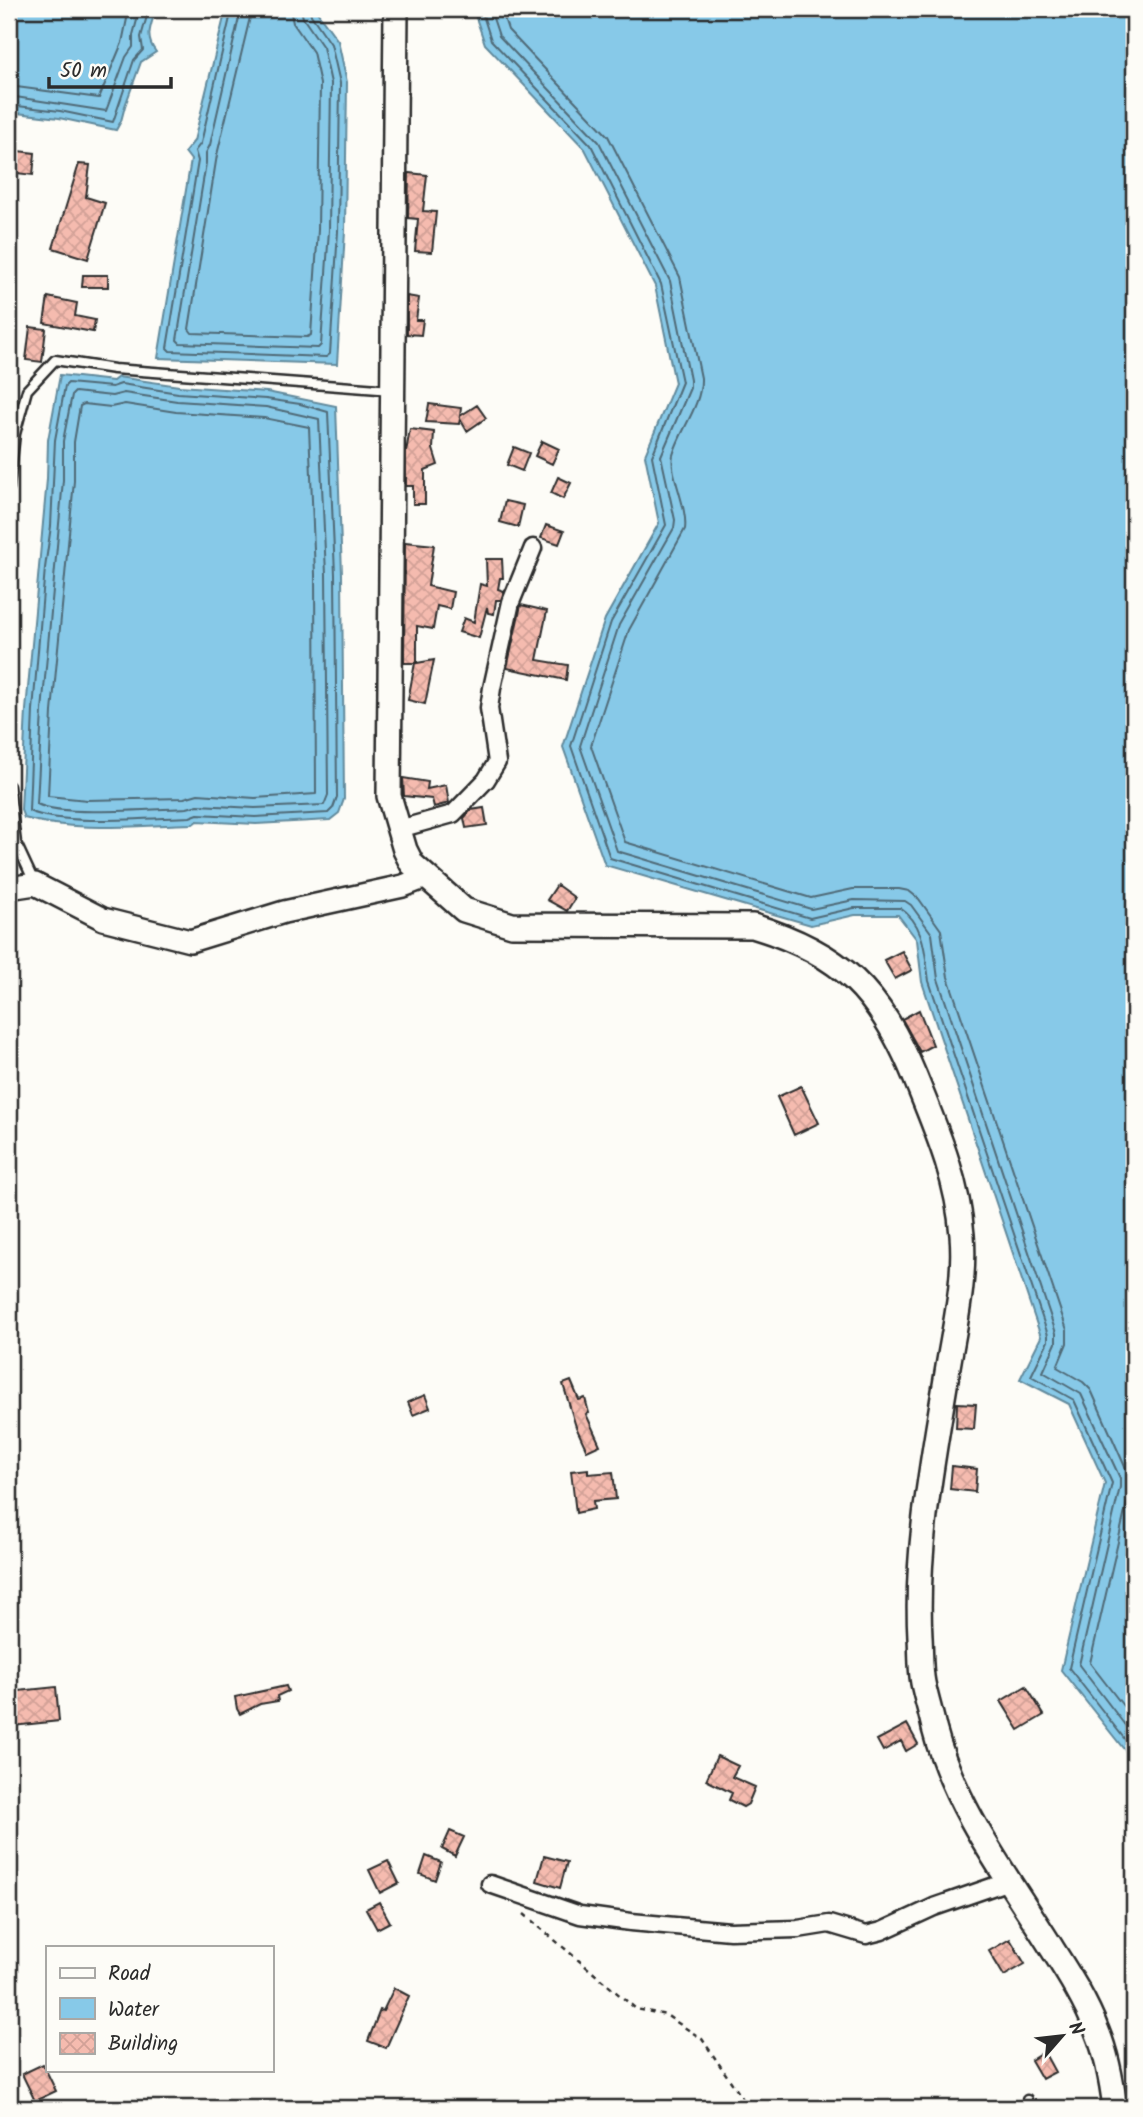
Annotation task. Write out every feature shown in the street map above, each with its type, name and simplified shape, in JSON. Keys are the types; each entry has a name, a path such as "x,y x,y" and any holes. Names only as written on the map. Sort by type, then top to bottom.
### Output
{"main road":[{"path":"396,9 389,796 399,829 412,864 464,910 512,925 753,926 811,947 838,966 870,996 890,1023 945,1152 956,1187 963,1238 960,1288 921,1556 918,1610 922,1681 940,1751 963,1805 1074,1984 1098,2032 1113,2089 1115,2108"}],"street":[{"path":"399,829 453,814 486,780 497,762 489,708 492,688 511,602 533,548"},
{"path":"9,888 35,884 103,919 190,941 284,912 403,886 426,877"},
{"path":"491,1884 580,1915 631,1922 730,1931 798,1929 828,1924 866,1935 882,1931 934,1907 1009,1881"}],"lane":[{"path":"9,488 15,434 27,390 55,360 114,369 391,390"},
{"path":"9,786 16,843 35,884"}],"path":[{"path":"519,1910 636,2009 666,2015 702,2039 750,2108"}],"water":[{"path":"9,9 156,9 149,36 156,52 141,62 116,130 59,118 9,112"},
{"path":"226,9 315,9 338,41 347,82 345,231 337,364 158,358 191,160 185,152 194,141"},
{"path":"473,9 1134,9 1134,1762 1061,1670 1105,1483 1069,1404 1020,1379 1041,1337 922,982 917,940 898,915 855,915 811,925 605,865 563,747 605,619 659,523 645,455 675,383 655,286 585,149 485,44"},
{"path":"60,375 113,381 118,377 179,386 267,392 336,406 342,574 344,799 339,813 330,820 256,824 197,821 193,824 87,827 24,818 21,810 26,710 47,479 48,440"}],"building":[{"path":"9,150 35,153 33,175 9,172"},
{"path":"79,164 90,165 86,197 105,203 88,259 53,248"},
{"path":"409,173 427,175 423,211 436,212 432,252 415,251 418,219 408,218"},
{"path":"83,275 108,275 108,287 82,287"},
{"path":"407,296 419,298 416,320 423,320 421,335 407,334"},
{"path":"48,297 77,303 75,316 95,320 93,332 44,323"},
{"path":"30,327 46,329 42,362 26,360"},
{"path":"429,404 461,408 460,416 477,405 486,418 467,431 460,419 459,424 426,422"},
{"path":"410,429 434,432 433,449 438,465 425,470 425,504 413,504 413,486 406,486 406,452"},
{"path":"542,441 559,449 552,464 535,456"},
{"path":"514,447 529,453 522,471 507,465"},
{"path":"558,477 571,483 563,499 551,493"},
{"path":"505,501 523,505 518,527 500,522"},
{"path":"546,525 564,531 559,544 541,538"},
{"path":"405,542 434,545 428,586 453,592 450,609 437,606 433,629 417,626 417,663 434,660 425,704 408,700 415,663 404,663"},
{"path":"486,559 502,559 503,578 500,578 498,589 504,591 501,600 496,600 494,614 488,613 487,607 479,638 459,632 464,618 474,622 480,584 487,586"},
{"path":"521,605 547,611 537,660 568,665 566,680 507,668"},
{"path":"403,778 428,782 427,789 446,785 449,803 434,807 432,799 404,796"},
{"path":"484,808 487,825 466,828 464,818 471,810"},
{"path":"557,885 575,898 567,911 547,900"},
{"path":"902,951 912,970 895,979 884,960"},
{"path":"919,1010 933,1045 920,1052 902,1019"},
{"path":"801,1086 819,1123 794,1135 777,1097"},
{"path":"571,1381 579,1400 585,1398 589,1413 586,1414 600,1445 587,1451 576,1427 563,1384"},
{"path":"425,1395 430,1408 413,1415 408,1402"},
{"path":"957,1403 976,1404 974,1429 956,1428"},
{"path":"952,1466 977,1469 975,1492 950,1489"},
{"path":"588,1469 588,1474 613,1472 616,1499 593,1501 594,1509 576,1513 571,1471"},
{"path":"286,1686 288,1691 277,1696 278,1701 260,1704 240,1714 237,1709 235,1697"},
{"path":"1026,1686 1044,1715 1019,1730 1001,1701"},
{"path":"56,1687 59,1721 13,1726 9,1692"},
{"path":"907,1724 918,1744 906,1751 901,1741 883,1751 877,1740"},
{"path":"717,1756 738,1766 732,1777 755,1787 748,1804 743,1807 729,1800 732,1793 706,1780"},
{"path":"450,1831 464,1837 455,1856 442,1849"},
{"path":"426,1856 441,1862 435,1880 420,1874"},
{"path":"544,1856 567,1862 560,1888 537,1881"},
{"path":"388,1861 399,1883 380,1893 369,1870"},
{"path":"379,1902 390,1922 377,1929 366,1909"},
{"path":"1010,1939 1025,1964 1004,1976 989,1951"},
{"path":"394,1988 409,1996 386,2048 368,2041 380,2010 383,2011"},
{"path":"1044,2052 1055,2072 1042,2079 1031,2060"},
{"path":"43,2064 56,2091 35,2101 22,2074"}]}
